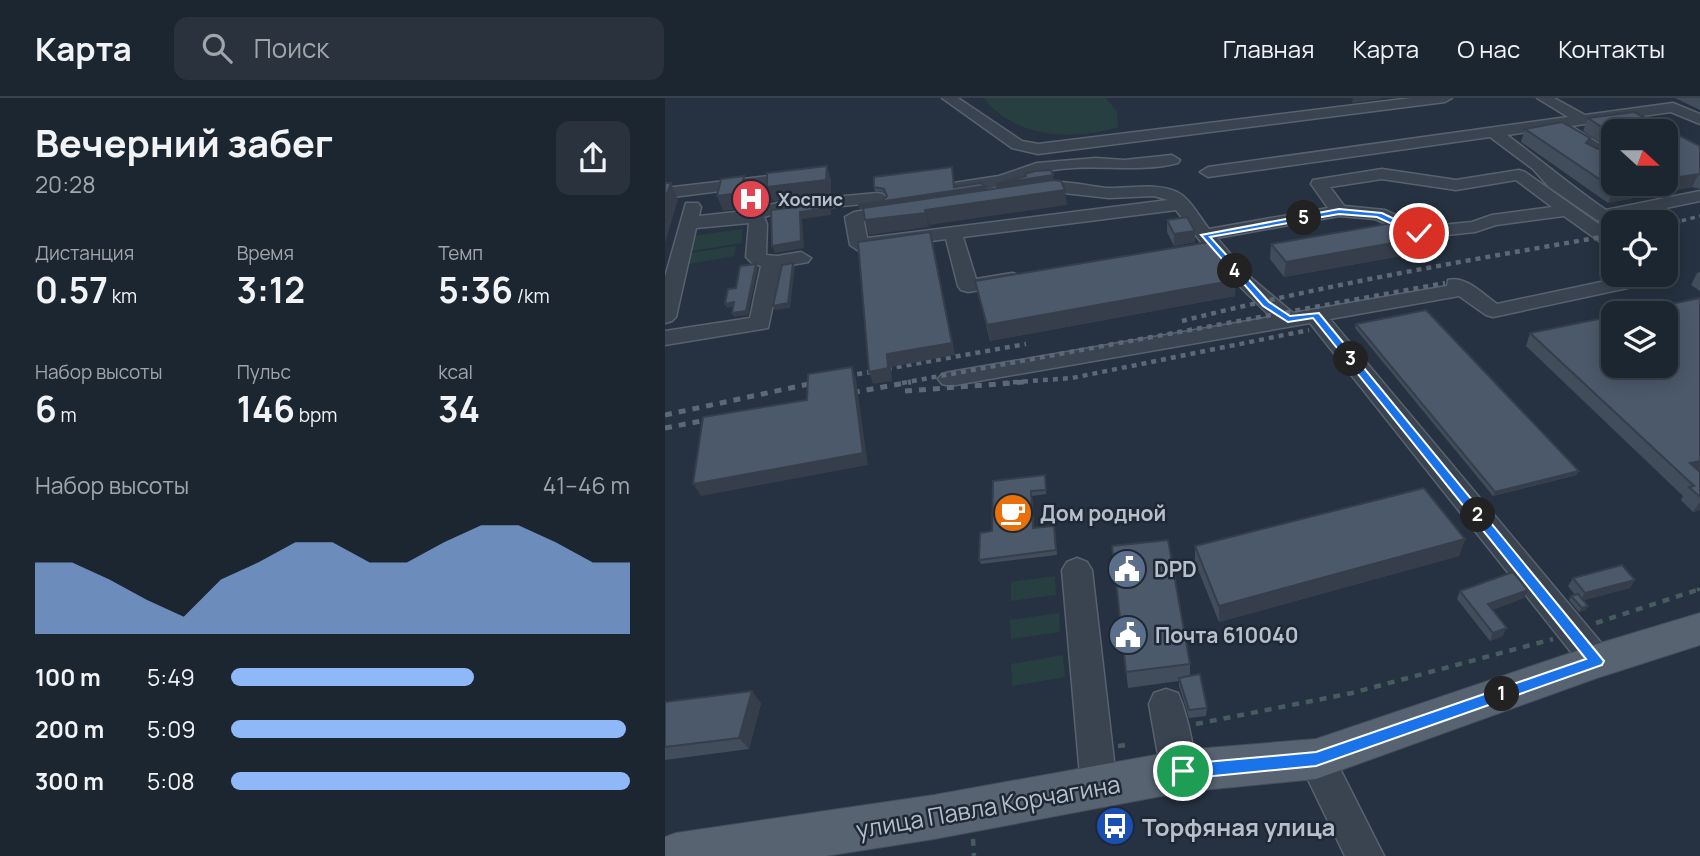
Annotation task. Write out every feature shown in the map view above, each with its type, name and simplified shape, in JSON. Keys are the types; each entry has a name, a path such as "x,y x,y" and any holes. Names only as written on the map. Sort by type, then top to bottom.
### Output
{"main road":[{"name":"улица Павла Корчагина","path":"675,856 935,817 1179,772 1316,759 1585,646 1700,629"}],"street":[{"path":"949,98 1017,145 1038,149 1445,98"},
{"path":"1544,98 1581,119"},
{"path":"1208,172 1673,107 1700,120"},
{"path":"1554,122 1604,152 1593,155"},
{"path":"1492,131 1539,166 1555,183 1603,216 1700,197"},
{"path":"1086,144 1102,173 1094,191"},
{"path":"1172,159 1124,165 1096,163 1031,169 997,182 928,201 854,217 859,245 1181,204"},
{"path":"1339,211 1319,184 1382,174 1456,186 1518,175 1601,234"},
{"path":"665,193 821,175"},
{"path":"928,201 1037,188 1160,191 1173,196 1209,242 1263,301 1288,319"},
{"path":"665,317 686,216 698,189"},
{"path":"686,216 745,216 781,206 839,204 905,194"},
{"path":"1187,252 1209,242 1339,211 1379,214 1419,233 1475,227 1492,220 1567,210"},
{"path":"745,216 757,220 757,259 772,262 801,258"},
{"path":"953,233 968,286 1037,276"},
{"path":"665,338 761,323 772,262"},
{"path":"950,379 1315,315 1455,287 1493,311 1604,287"},
{"path":"1315,315 1585,646"},
{"path":"1077,570 1099,787"},
{"path":"1166,704 1179,772"},
{"path":"1316,759 1365,856"}],"path":[{"path":"1193,724 1352,693 1538,644 1585,646 1700,589"}],"green space":[{"path":"984,98 1106,98 1117,112 1118,127 1082,134 1045,133 1011,121"},
{"path":"743,229 741,243 691,251 693,236"},
{"path":"736,246 734,256 689,264 691,253"},
{"path":"1055,576 1056,595 1011,601 1011,582"},
{"path":"1059,613 1060,632 1011,639 1010,620"},
{"path":"1063,655 1065,677 1012,686 1011,664"}],"building":[{"path":"1634,112 1648,119 1601,119 1601,127 1588,118"},
{"path":"1562,122 1590,138 1586,143 1601,148 1601,180 1525,129"},
{"path":"1678,135 1700,146 1700,174 1678,177"},
{"path":"827,166 826,180 767,187 767,173"},
{"path":"952,167 954,187 981,183 985,186 858,205 882,201 887,196 884,189 874,187 874,177"},
{"path":"1051,170 1053,175 996,184 1035,171"},
{"path":"744,176 740,193 717,196 721,179"},
{"path":"1061,181 1065,190 925,210 926,213 865,220 863,208"},
{"path":"665,183 671,183 665,199"},
{"path":"828,203 828,208 800,212 801,241 772,246 771,210"},
{"path":"1187,217 1195,231 1174,234 1167,220"},
{"path":"1398,222 1415,239 1286,262 1271,244"},
{"path":"930,232 952,343 887,354 888,368 869,372 858,242"},
{"path":"1209,242 1236,280 987,325 975,281"},
{"path":"793,263 788,303 773,306 782,265"},
{"path":"756,264 746,311 732,313 734,302 725,304 728,289 736,288 740,266"},
{"path":"1700,298 1700,461 1690,463 1700,472 1700,497 1689,487 1694,486 1530,333 1601,318 1601,378 1678,378 1678,303"},
{"path":"1426,310 1579,471 1495,492 1356,324"},
{"path":"852,367 863,453 693,484 703,417 807,400 808,374"},
{"name":"Дом родной","path":"1045,475 1046,490 1031,491 1033,528 1054,526 1056,550 979,560 980,533 992,531 993,481"},
{"path":"1424,488 1465,539 1219,606 1195,546"},
{"path":"1168,540 1190,664 1126,672 1112,546"},
{"path":"1622,565 1635,580 1585,593 1573,578"},
{"path":"1513,572 1528,590 1488,604 1507,628 1493,633 1460,591"},
{"path":"1578,594 1588,606 1582,608 1571,596"},
{"path":"1200,674 1207,708 1189,710 1179,678"},
{"path":"752,691 739,738 665,747 665,702"}],"railway":[{"path":"1678,222 1700,216"},
{"path":"1182,321 1343,285 1601,237"},
{"path":"902,383 1445,283"},
{"path":"1003,383 1072,378 1309,330"},
{"path":"808,383 1026,344"},
{"path":"665,415 818,382"},
{"path":"839,395 911,382"},
{"path":"905,391 1025,382"},
{"path":"665,428 722,417"}],"place":[{"name":"Хоспис","path":"751,199"},
{"name":"Дом родной","path":"1013,513"},
{"name":"DPD","path":"1127,569"},
{"name":"Почта 610040","path":"1128,635"},
{"name":"Торфяная улица","path":"1115,826"}],"route":[{"path":"1183,771 1316,759 1597,661 1315,315 1288,319 1266,304 1205,235 1339,211 1379,214 1419,233"}]}
